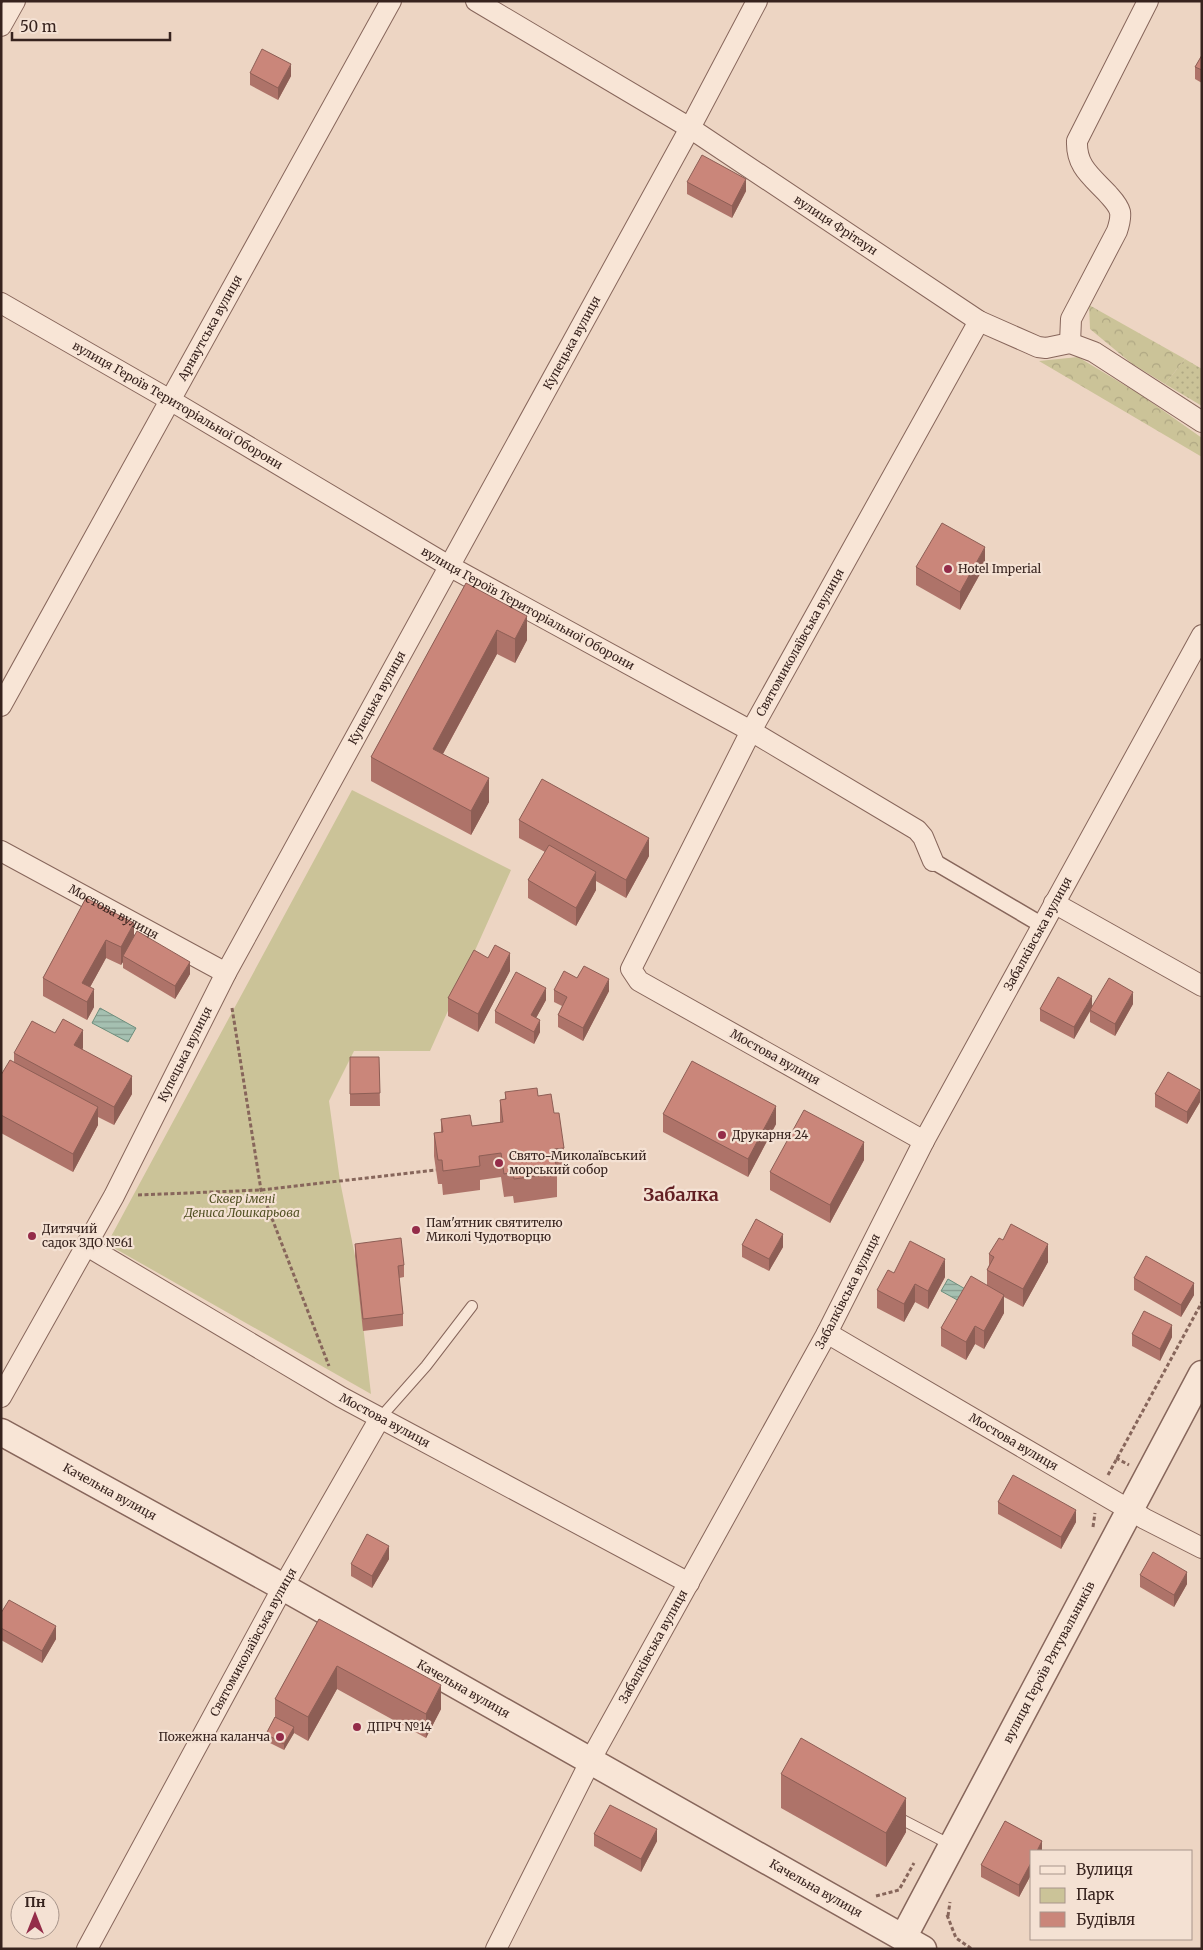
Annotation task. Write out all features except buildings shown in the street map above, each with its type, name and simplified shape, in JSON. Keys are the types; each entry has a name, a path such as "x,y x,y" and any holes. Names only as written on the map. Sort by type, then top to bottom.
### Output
{"street":[{"path":"1,26 15,1"},
{"name":"Арнаутська вулиця","path":"1,706 391,1"},
{"name":"вулиця Фрітаун","path":"476,1 690,128 979,321 1038,347 1046,348 1070,343"},
{"name":"Купецька вулиця","path":"1,1398 114,1196 226,973 690,128 756,1"},
{"path":"1148,1 1078,141 1077,152 1081,164 1116,202 1120,212 1120,221 1117,231 1071,319 1070,343 1094,352 1202,422"},
{"name":"вулиця Героїв Територіальної Оборони","path":"1,303 170,400 449,566 751,731 917,830 923,837 933,861 1042,925"},
{"name":"Святомиколаївська вулиця","path":"631,969 751,731 979,321"},
{"name":"Забалківська вулиця","path":"496,1949 591,1762 827,1333 924,1141 1202,635"},
{"name":"Мостова вулиця","path":"1,851 226,973"},
{"path":"1054,903 1202,986"},
{"name":"Мостова вулиця","path":"631,969 639,981 924,1141"},
{"name":"Мостова вулиця","path":"87,1246 341,1397 689,1583"},
{"name":"Мостова вулиця","path":"827,1333 1129,1510 1202,1548"},
{"name":"вулиця Героїв Рятувальників","path":"907,1945 941,1840 1129,1510 1202,1374"},
{"name":"Святомиколаївська вулиця","path":"87,1949 284,1587 380,1418"},
{"name":"Качельна вулиця","path":"1,1432 284,1587 907,1945"}],"lane":[{"path":"380,1418 426,1366 472,1306"},
{"path":"888,1812 941,1840"}],"path":[{"path":"226,973 261,1190 341,1397"},
{"path":"114,1196 261,1190 436,1170"},
{"path":"1093,1528 1099,1492 1202,1302"},
{"path":"876,1896 899,1890 941,1840"},
{"path":"922,1902 948,1916 950,1926 956,1938 972,1949"}],"green space":[{"path":"1089,305 1185,359 1165,384 1131,363 1090,329"},
{"path":"1078,357 1141,395 1202,438 1202,457 1039,361"},
{"path":"1185,359 1202,369 1202,406 1165,384"},
{"name":"Сквер імені Дениса Лошкарьова","path":"352,790 511,870 430,1051 354,1051 329,1101 340,1181 355,1256 371,1394 107,1244"}],"shaded area":[{"path":"100,1008 136,1028 128,1042 92,1023"},
{"path":"948,1279 967,1290 961,1302 941,1291"}],"place":[{"name":"Hotel Imperial","path":"948,569"},
{"name":"Друкарня 24","path":"722,1135"},
{"name":"Свято-Миколаївський морський собор","path":"499,1163"},
{"name":"Пам'ятник святителю Миколі Чудотворцю","path":"416,1230"},
{"name":"Дитячий садок ЗДО №61","path":"32,1236"},
{"name":"ДПРЧ №14","path":"357,1727"},
{"name":"Пожежна каланча","path":"280,1737"}],"district":[{"name":"Забалка","path":"681,1195"}]}
